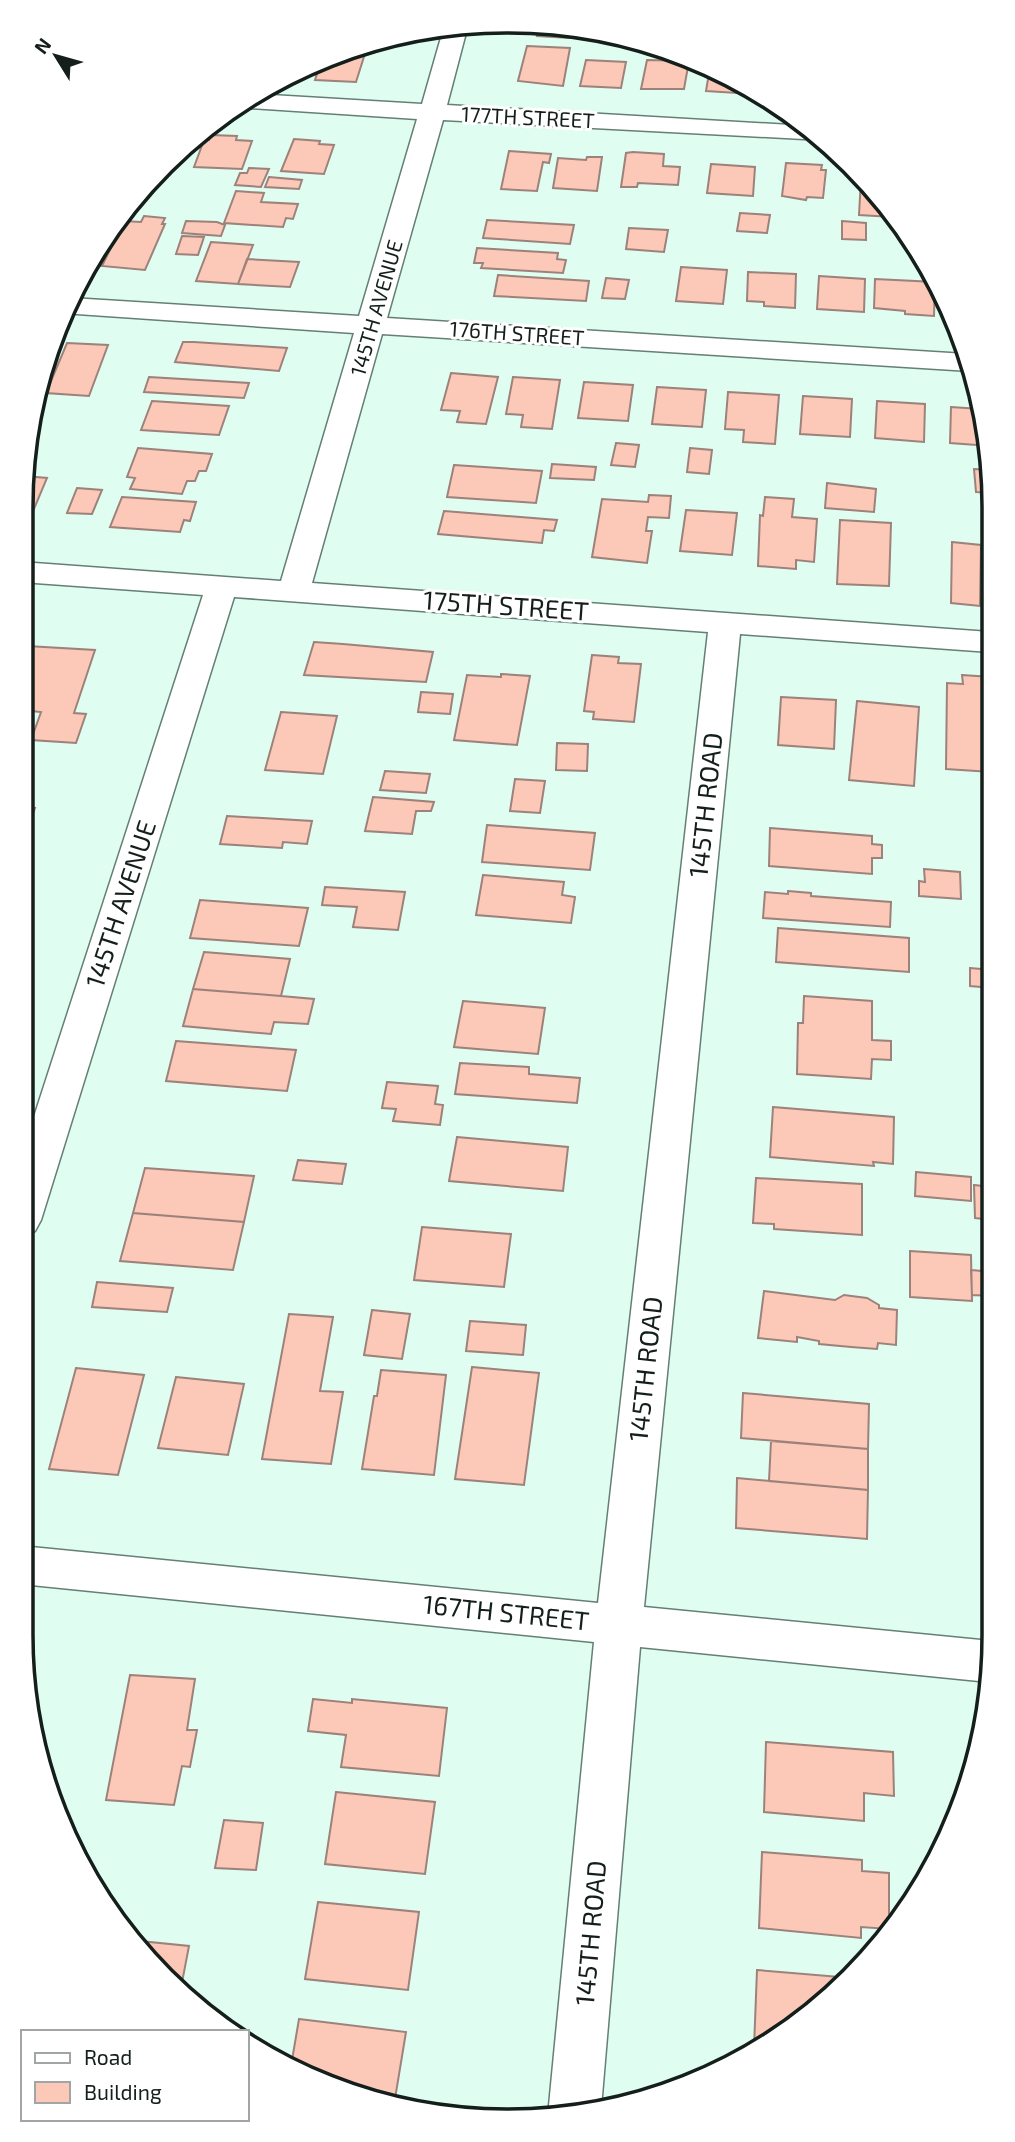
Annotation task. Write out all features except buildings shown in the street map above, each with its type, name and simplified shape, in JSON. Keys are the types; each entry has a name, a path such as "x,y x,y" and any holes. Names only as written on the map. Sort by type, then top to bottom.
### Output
{"street":[{"name":"145TH AVENUE","path":"294,590 454,36"},
{"name":"177TH STREET","path":"262,102 798,133"},
{"name":"176TH STREET","path":"78,307 959,362"},
{"name":"175TH STREET","path":"33,573 982,641"},
{"name":"145TH AVENUE","path":"33,1182 221,587"},
{"name":"145TH ROAD","path":"575,2104 619,1624 725,623"},
{"name":"167TH STREET","path":"33,1566 971,1660"}]}
